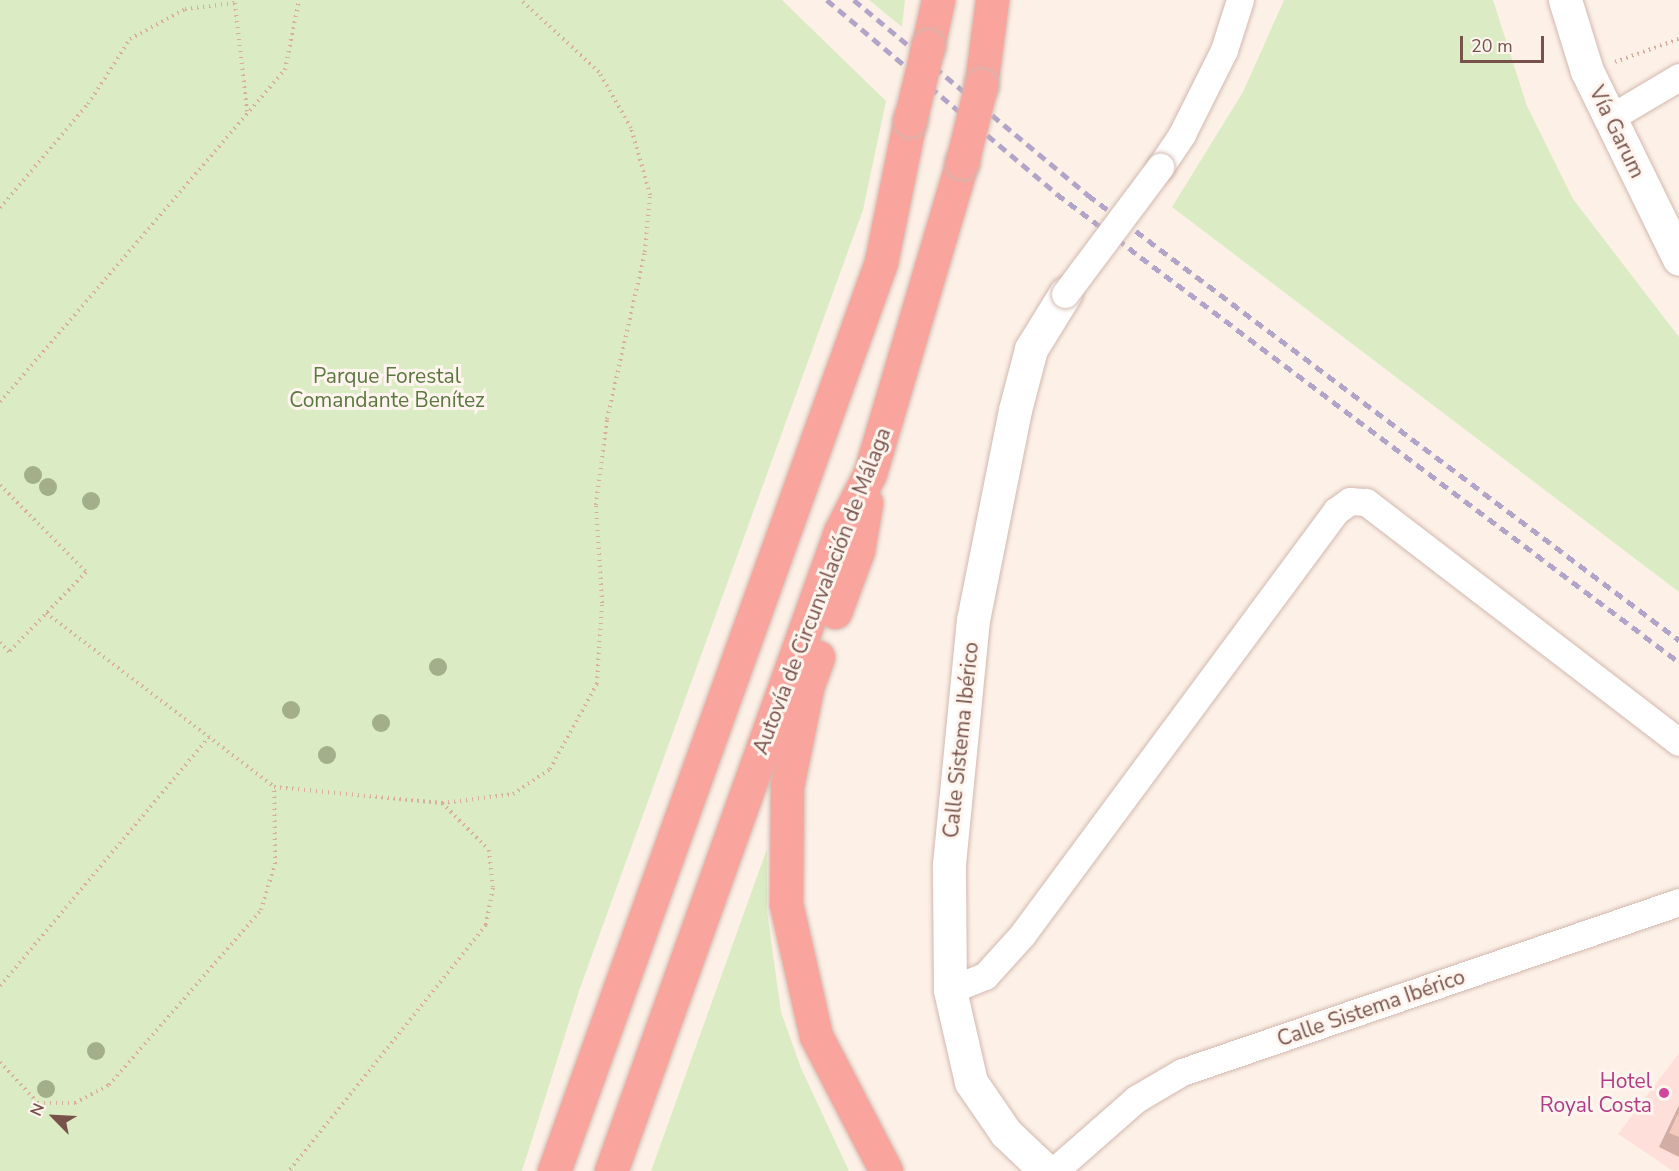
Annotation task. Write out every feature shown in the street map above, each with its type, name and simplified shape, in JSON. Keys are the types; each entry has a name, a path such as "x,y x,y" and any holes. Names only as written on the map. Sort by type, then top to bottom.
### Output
{"highway":[{"path":"554,1171 880,262 938,0"},
{"name":"Autovía de Circunvalación de Málaga","path":"611,1171 840,532 870,473 962,162 981,85 993,0"},
{"path":"870,473 858,550 807,688 789,775 786,904 816,1036 886,1171"}],"street":[{"path":"1065,294 1182,134 1224,50 1240,0"},
{"name":"Vía Garum","path":"1566,0 1587,71 1679,259"},
{"path":"1610,118 1679,77"},
{"name":"Calle Sistema Ibérico","path":"1046,1171 1006,1132 971,1082 950,990 949,864 973,620 1015,410 1031,349 1065,294"},
{"path":"950,990 985,976 1022,935 1336,511 1350,501 1366,502 1679,742"},
{"name":"Calle Sistema Ibérico","path":"1054,1171 1136,1099 1182,1072 1679,902"}],"path":[{"path":"0,402 231,137 248,111 285,70 300,0"},
{"path":"46,613 274,787 442,803 513,794 550,769 597,684 602,603 596,506 607,418 645,252 650,195 631,128 599,72 521,0"},
{"path":"0,208 88,104 130,39 185,9 235,3 248,111"},
{"path":"1587,71 1679,39"},
{"path":"0,485 86,572 9,652 0,642"},
{"path":"0,986 209,737"},
{"path":"0,1062 38,1103 75,1102 109,1085 261,910 275,864 274,787"},
{"path":"289,1171 486,925 494,888 489,850 442,803"}],"shaded area":[{"name":"Hotel Royal Costa","path":"1679,1053 1679,1171 1673,1171 1618,1134"}],"green space":[{"name":"Parque Forestal Comandante Benítez","path":"0,0 782,0 886,101 863,210 579,991 522,1171 0,1171"},
{"path":"869,0 905,0 902,27"},
{"path":"1284,0 1493,0 1527,106 1573,199 1679,337 1679,592 1172,207 1243,92"},
{"path":"767,849 767,911 781,1012 801,1068 849,1171 651,1171"}],"building":[{"path":"1679,1112 1679,1137 1669,1133"}],"railway":[{"path":"827,0 1057,194 1679,662"},
{"path":"854,0 1088,195 1679,640"}],"place":[{"name":"Hotel Royal Costa","path":"1664,1093"}]}
